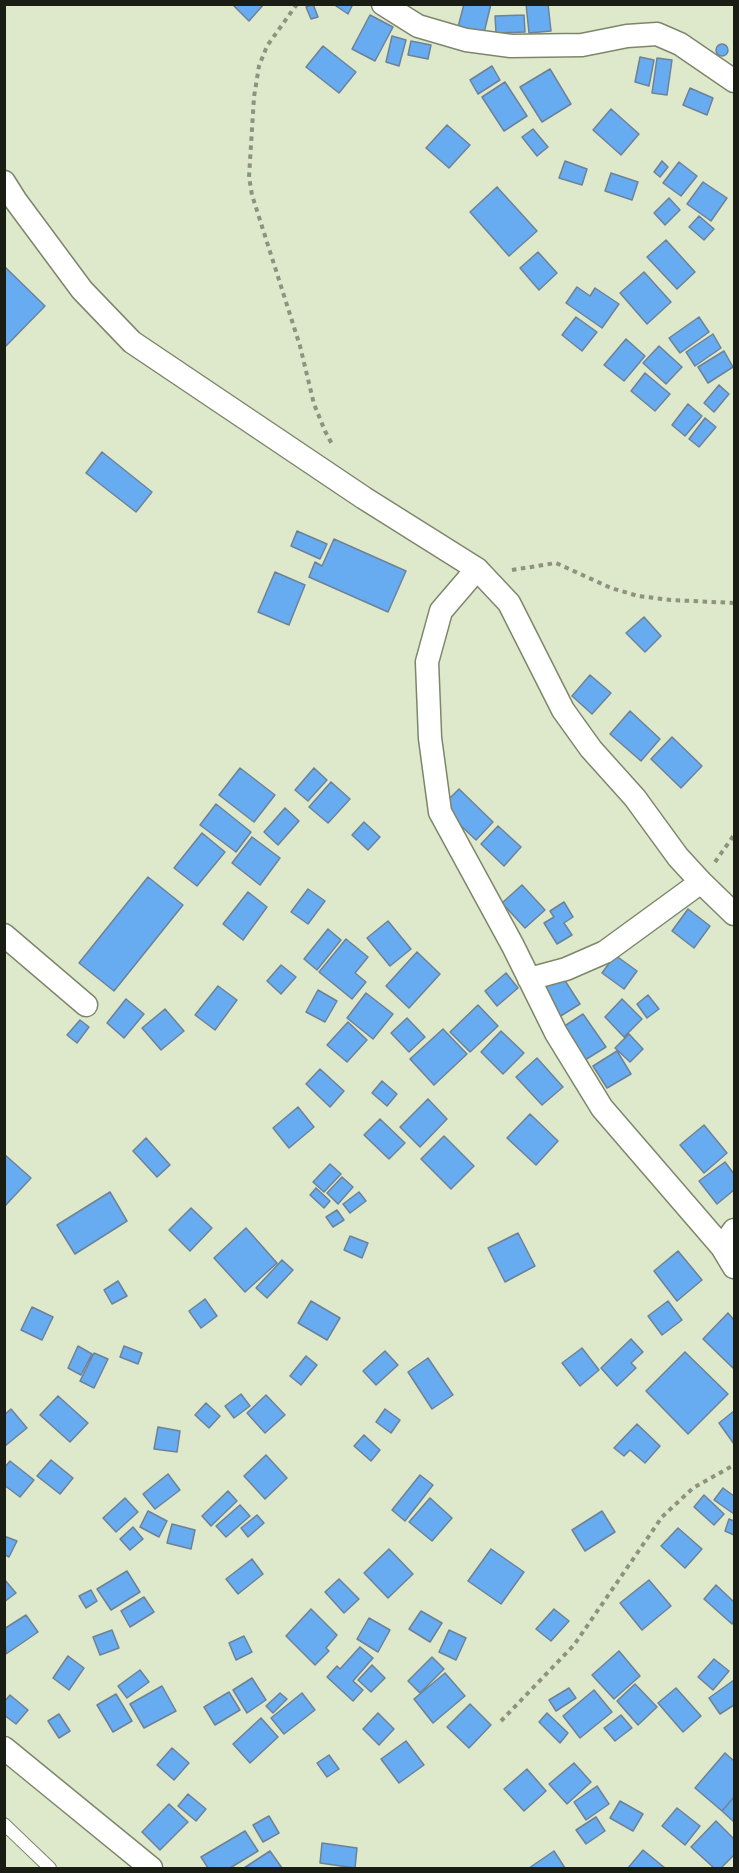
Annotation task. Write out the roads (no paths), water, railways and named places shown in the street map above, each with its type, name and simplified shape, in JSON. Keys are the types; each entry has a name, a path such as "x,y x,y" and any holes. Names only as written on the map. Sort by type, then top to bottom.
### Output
{"street":[{"path":"383,4 418,26 466,40 511,46 582,45 627,36 657,34 680,44 735,81"},
{"path":"4,182 82,290 132,342 364,498 477,569 509,603 563,710 591,748 635,798 678,857 735,914"},
{"path":"477,569 441,611 427,662 430,738 440,812 556,1032 602,1108 728,1239 735,1267"},
{"path":"529,979 566,969 605,952 701,882"},
{"path":"4,935 86,1005"},
{"path":"4,1748 151,1869"}],"lane":[{"path":"4,1824 50,1869"}]}
